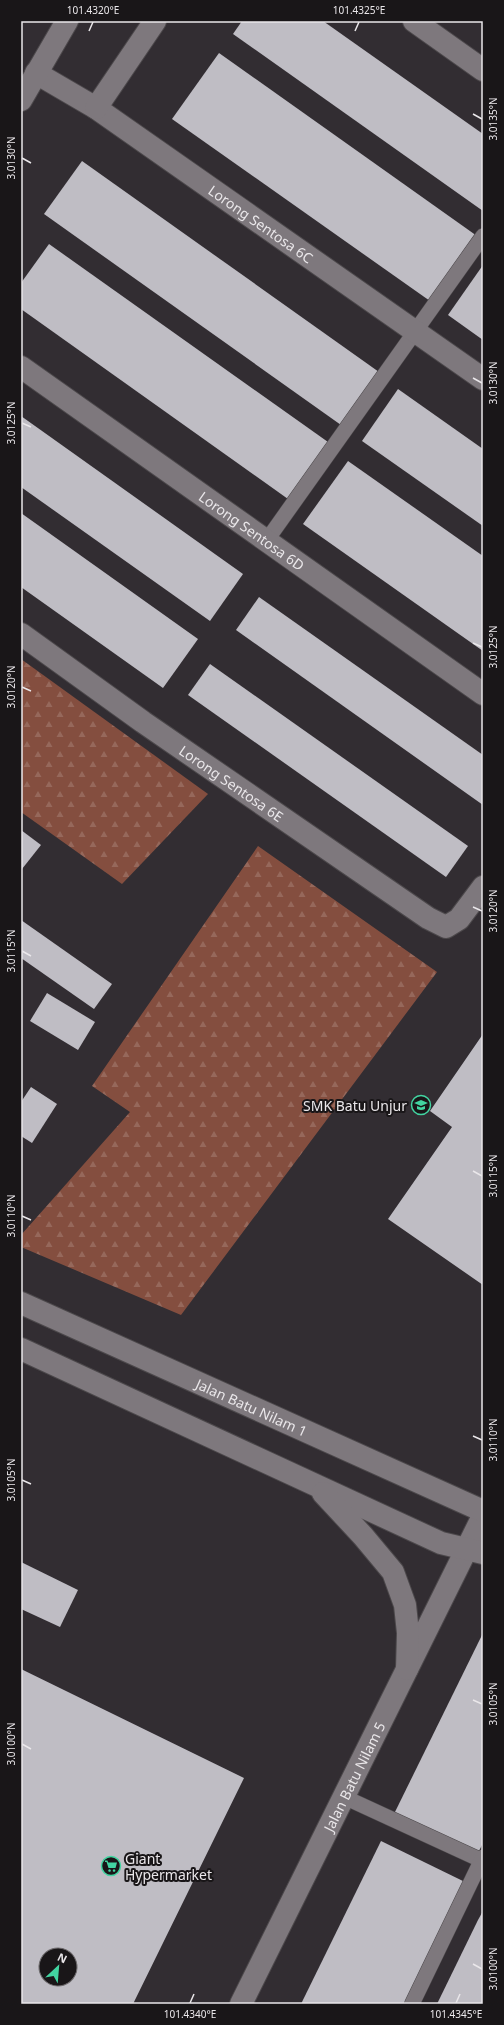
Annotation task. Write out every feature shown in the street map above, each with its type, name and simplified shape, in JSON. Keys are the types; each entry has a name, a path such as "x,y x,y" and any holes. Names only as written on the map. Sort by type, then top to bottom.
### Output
{"street":[{"path":"21,100 67,21"},
{"path":"96,108 155,21"},
{"path":"414,21 483,70"},
{"name":"Lorong Sentosa 6C","path":"36,73 96,108 483,378"},
{"name":"Lorong Sentosa 6D","path":"21,367 483,694"},
{"name":"Lorong Sentosa 6E","path":"21,634 143,722 428,918 446,926 459,919 483,887"},
{"name":"Jalan Batu Nilam 1","path":"21,1303 483,1511"},
{"path":"21,1350 441,1543 475,1552"},
{"path":"317,1486 363,1536 393,1572 404,1605 408,1633 407,1669"},
{"name":"Jalan Batu Nilam 5","path":"241,2004 407,1669 475,1552 483,1516"}],"lane":[{"path":"267,540 483,236"},
{"path":"344,1797 482,1859 412,2004"}],"green space":[{"path":"21,659 208,794 122,884 21,812"},
{"path":"258,846 437,972 181,1315 21,1247 21,1235 130,1112 92,1086"}],"building":[{"path":"242,21 323,21 483,134 483,211 233,34"},
{"path":"219,53 477,236 430,301 172,119"},
{"path":"82,161 379,372 341,425 44,214"},
{"path":"49,244 328,442 288,499 21,309 21,283"},
{"path":"483,265 483,340 448,315"},
{"path":"398,389 483,449 483,526 362,441"},
{"path":"21,416 243,574 210,621 21,487"},
{"path":"348,461 483,556 483,651 303,524"},
{"path":"21,513 198,639 163,688 21,587"},
{"path":"259,597 483,755 483,805 236,630"},
{"path":"210,664 468,846 446,877 188,695"},
{"path":"21,830 41,845 22,869 21,868"},
{"path":"21,920 112,984 94,1009 21,958"},
{"path":"47,993 95,1022 78,1050 30,1021"},
{"path":"483,1034 483,1285 388,1219 452,1127 430,1111"},
{"path":"31,1087 57,1104 32,1143 21,1136 21,1102"},
{"path":"21,1562 78,1590 60,1627 21,1609"},
{"path":"483,1633 483,1843 476,1857 393,1816"},
{"name":"Giant Hypermarket","path":"21,1669 244,1778 133,2004 21,2004"},
{"path":"381,1841 465,1882 405,2004 301,2004"},
{"path":"483,1911 483,2004 437,2004 478,1920"}],"place":[{"name":"SMK Batu Unjur","path":"421,1105"},
{"name":"Giant Hypermarket","path":"111,1866"}]}
